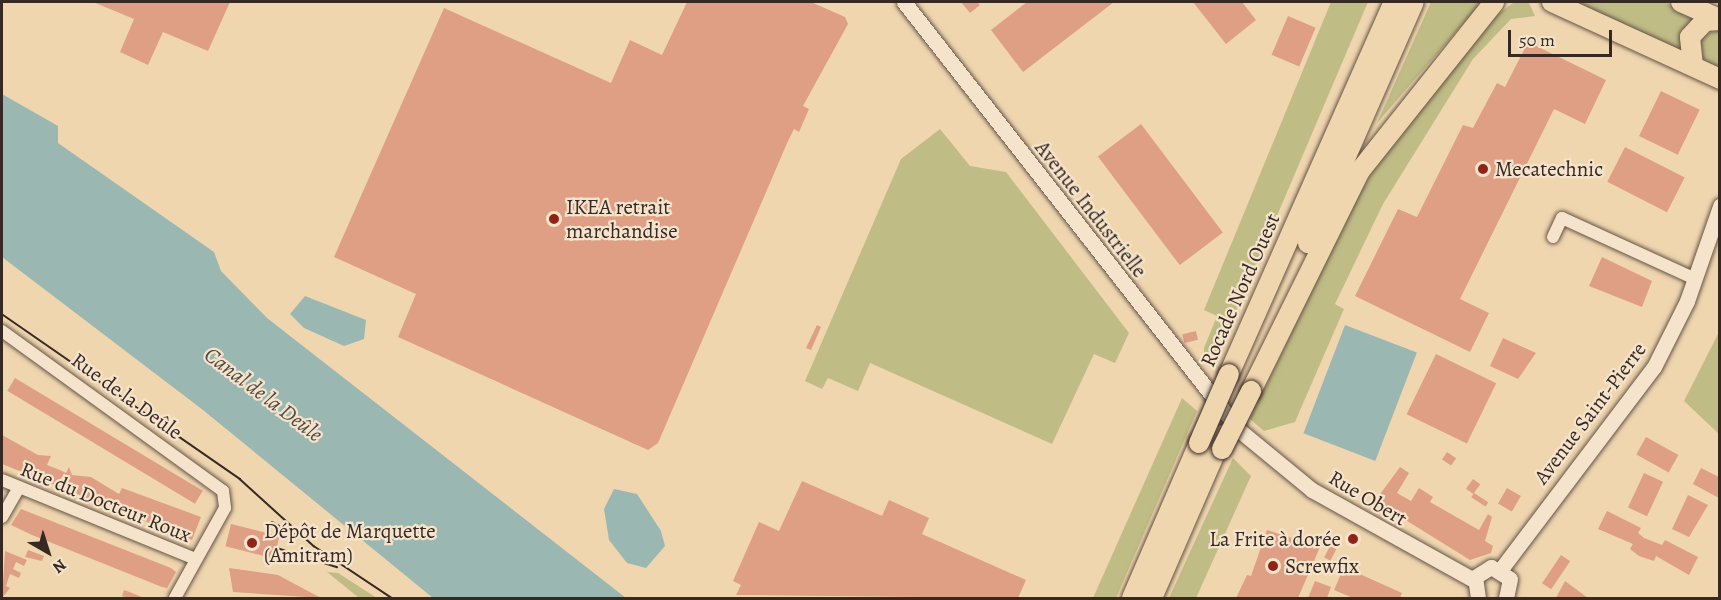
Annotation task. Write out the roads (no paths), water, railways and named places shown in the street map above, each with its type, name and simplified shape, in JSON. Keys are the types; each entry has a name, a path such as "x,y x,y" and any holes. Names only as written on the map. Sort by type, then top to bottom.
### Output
{"main road":[{"name":"Rocade Nord Ouest","path":"1247,390 1414,2"},
{"path":"1152,598 1190,510 1212,448 1247,390 1359,172 1494,2"},
{"path":"1552,2 1719,79"},
{"path":"1681,2 1716,18 1690,38 1693,66"},
{"name":"Rocade Nord Ouest","path":"1131,598 1212,448 1229,374 1393,4"}],"street":[{"name":"Avenue Industrielle","path":"904,2 1248,439"},
{"name":"Avenue Saint-Pierre","path":"1501,569 1654,366 1695,279 1719,206"},
{"path":"1554,237 1562,218 1695,279"},
{"name":"Rue de la Deûle","path":"2,331 226,496 196,559"},
{"name":"Rue Obert","path":"1248,439 1312,490 1474,580"},
{"name":"Rue du Docteur Roux","path":"2,480 196,559"},
{"path":"2,517 19,487"},
{"path":"175,598 196,559"},
{"path":"1478,598 1474,580 1485,568 1501,569 1511,582 1506,598"}],"water":[{"name":"Canal de la Deûle","path":"2,94 58,126 58,143 214,252 221,271 267,318 626,598 433,598 203,410 2,257"},
{"path":"305,296 366,320 364,339 344,346 304,328 290,314"},
{"path":"1345,325 1417,353 1375,461 1303,433"},
{"path":"614,489 637,494 661,531 665,546 646,568 627,563 609,540 604,509"}],"tram line":[{"path":"2,314 240,479 314,546 392,598"},
{"path":"272,522 296,535"},
{"path":"277,548 337,567"}],"place":[{"name":"Mecatechnic","path":"1483,169"},
{"name":"IKEA retrait marchandise","path":"554,219"},
{"name":"La Frite à dorée","path":"1353,539"},
{"name":"Dépôt de Marquette (Amitram)","path":"252,543"},
{"name":"Screwfix","path":"1273,566"}]}
